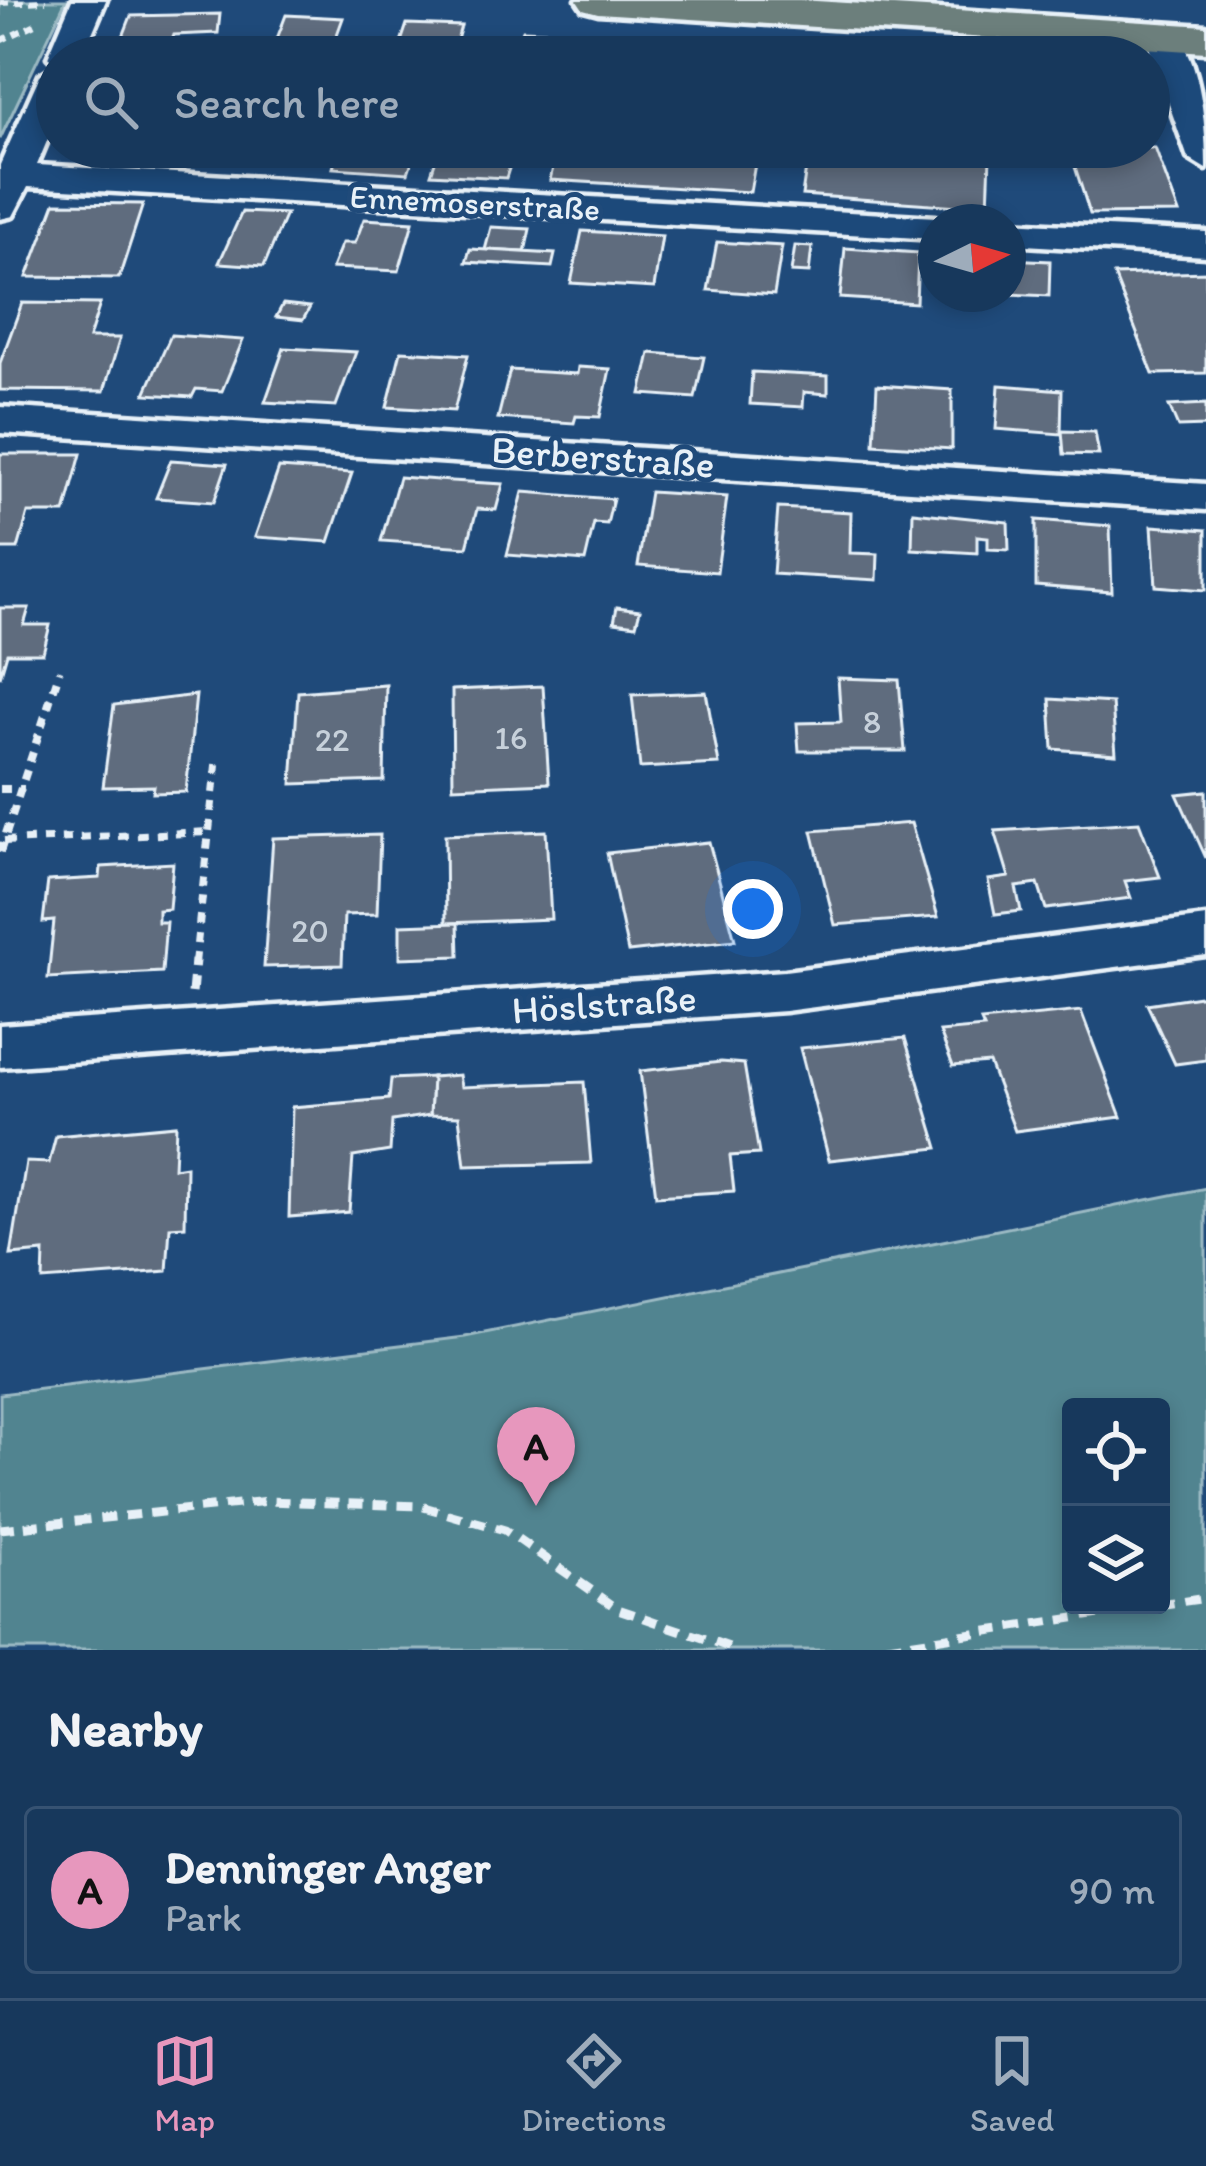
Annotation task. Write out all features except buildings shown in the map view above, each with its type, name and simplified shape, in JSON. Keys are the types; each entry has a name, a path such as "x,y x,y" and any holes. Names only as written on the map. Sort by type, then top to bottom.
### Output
{"main road":[{"path":"598,0 914,13 1162,36"},
{"path":"1170,37 1206,39"}],"street":[{"path":"74,36 89,0"},
{"path":"1170,58 1206,158"},
{"path":"7,191 36,124"},
{"name":"Ennemoserstraße","path":"7,191 918,227"},
{"path":"1026,233 1206,244"},
{"name":"Berberstraße","path":"0,420 1206,496"},
{"name":"Höslstraße","path":"0,1046 784,991 1206,936"}],"path":[{"path":"0,3 56,1"},
{"path":"60,670 2,847 208,832"},
{"path":"188,1033 217,756"},
{"path":"0,789 24,789"},
{"path":"0,1529 268,1501 420,1506 505,1530 618,1609 738,1650"},
{"path":"862,1650 1206,1598"}],"green space":[{"path":"0,0 66,0 49,36 36,36 36,63 0,139"},
{"path":"1206,1188 1206,1650 0,1650 0,1394 465,1337"}],"place":[{"name":"Denninger Anger","path":"536,1506"}]}
